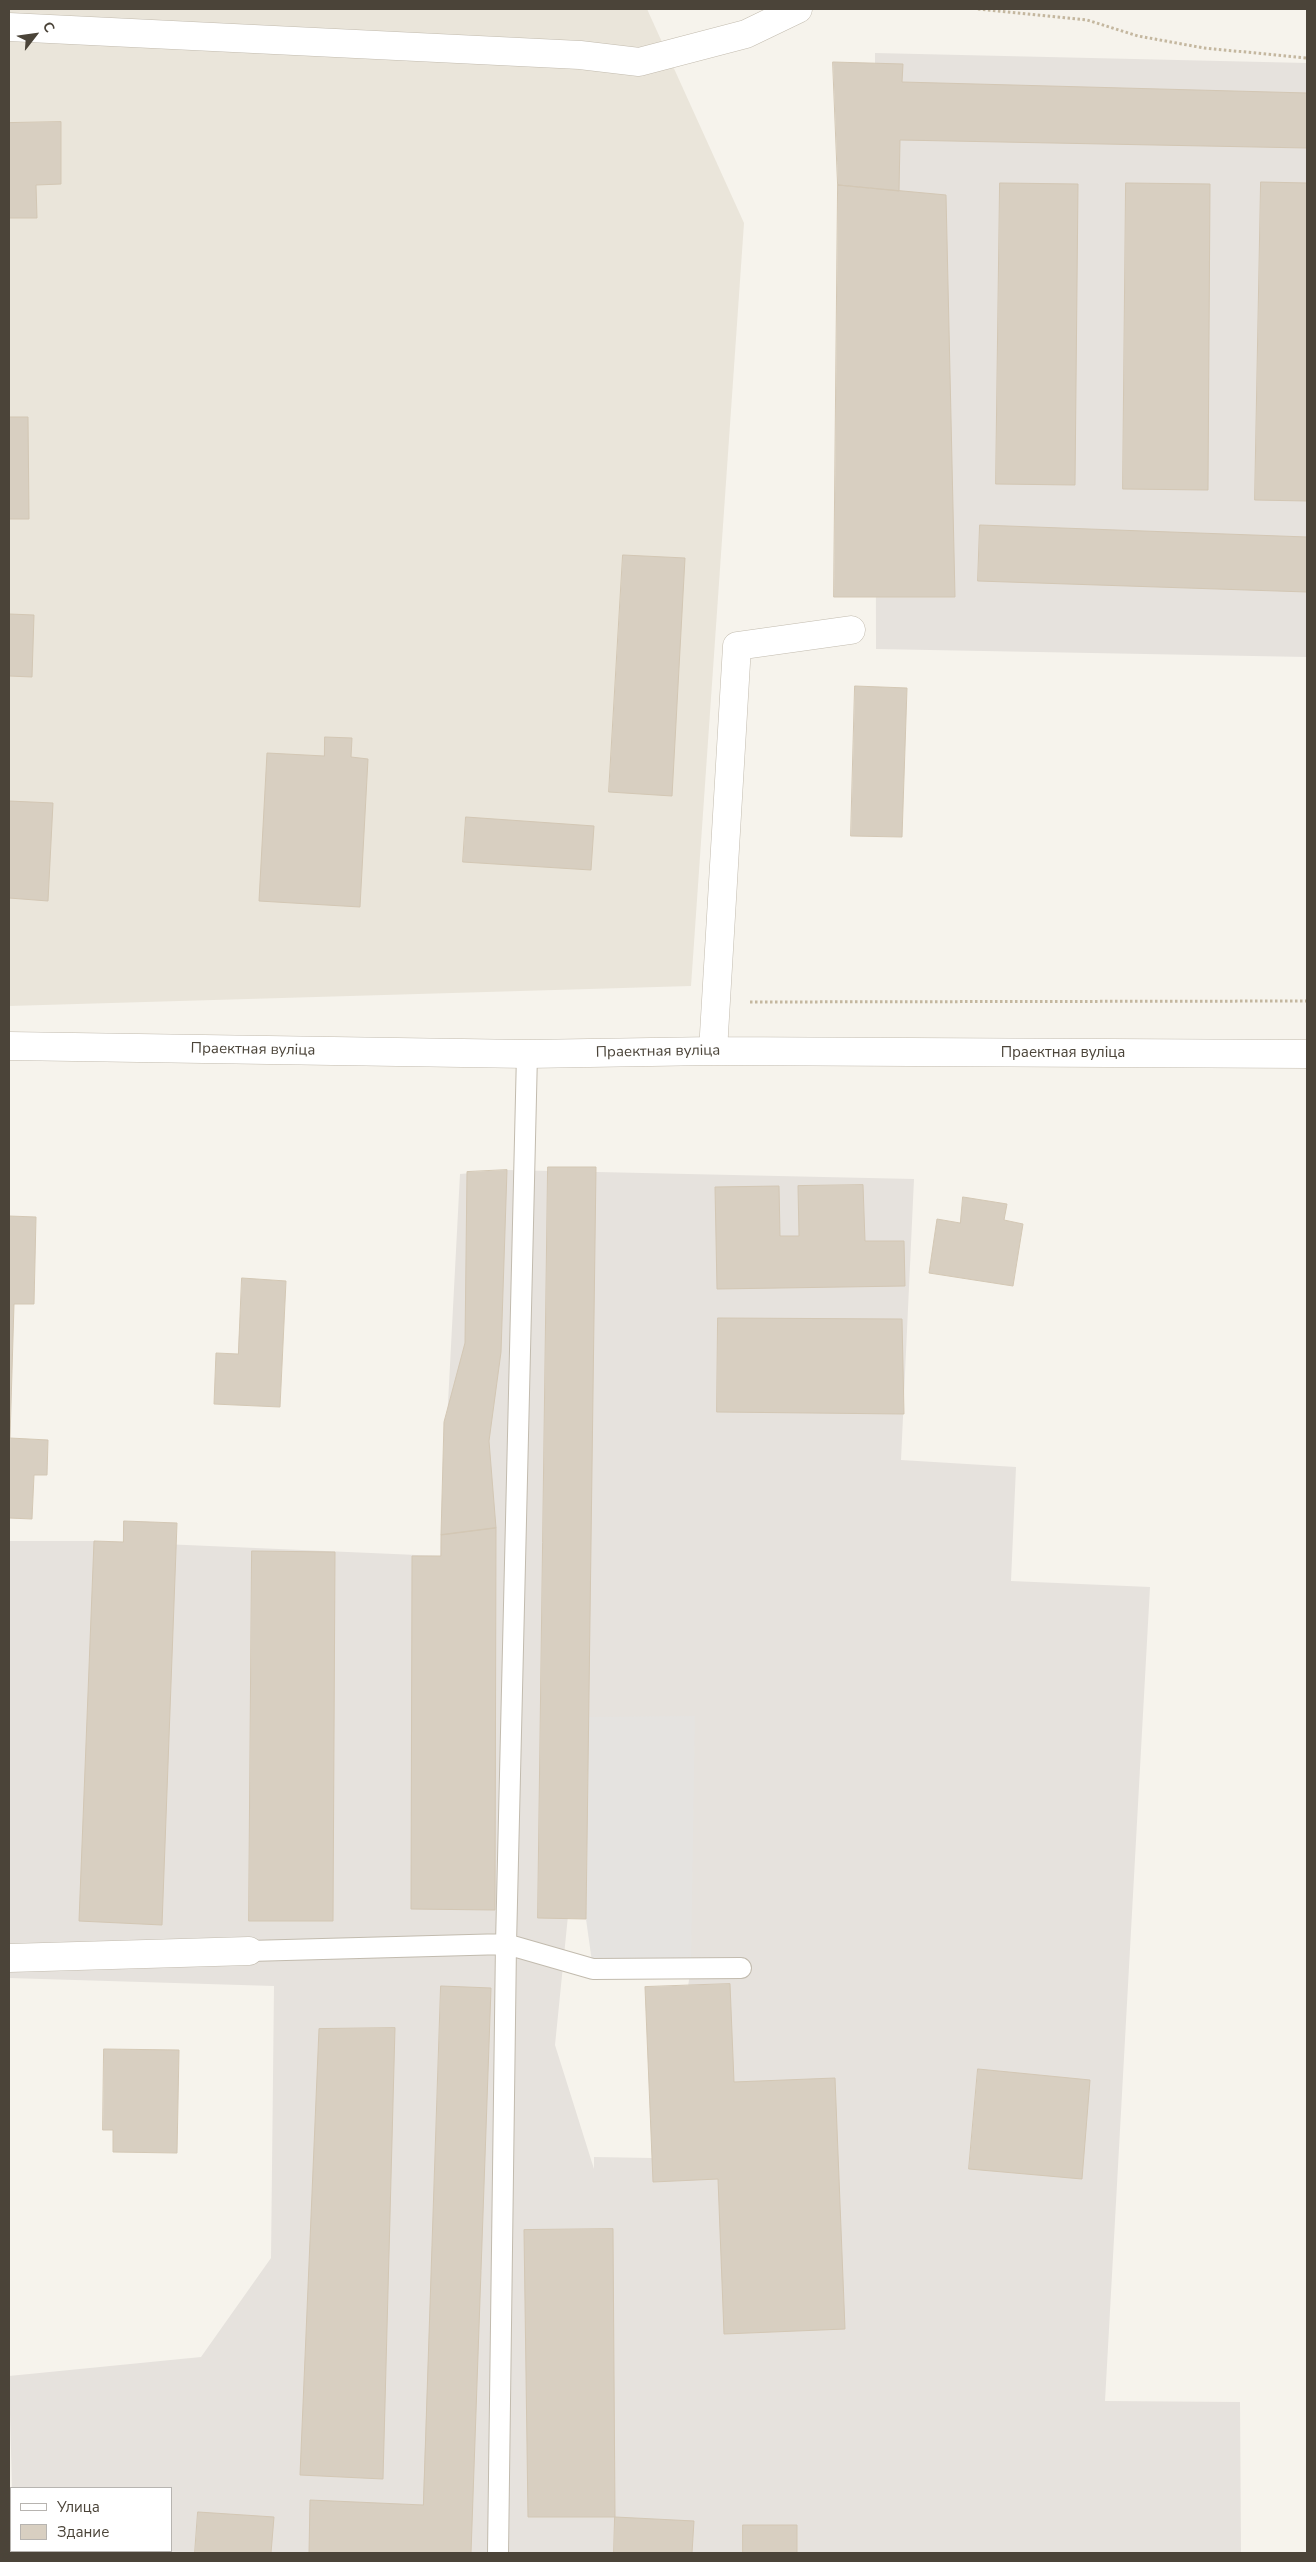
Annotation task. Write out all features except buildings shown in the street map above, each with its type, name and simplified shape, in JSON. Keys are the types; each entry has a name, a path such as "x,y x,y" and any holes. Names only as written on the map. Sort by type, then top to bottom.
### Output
{"street":[{"path":"9,27 580,55 639,62 746,34 798,9"},
{"path":"713,1051 737,646 852,630"},
{"name":"Праектная вуліца","path":"9,1046 527,1054 713,1051 1307,1054"},
{"path":"9,1958 249,1952"}],"lane":[{"path":"498,2553 506,1944 527,1054"},
{"path":"249,1952 506,1944 593,1969 741,1968"}],"path":[{"path":"978,9 1087,20 1138,36 1204,48 1307,58"},
{"path":"716,1002 1307,1001"}],"shaded area":[{"path":"9,9 647,9 744,223 691,986 9,1006"},
{"path":"875,53 1307,63 1307,657 876,649"},
{"path":"507,1170 914,1179 901,1460 1016,1467 1011,1581 1150,1587 1105,2401 1240,2402 1241,2553 14,2553 172,2552 172,2487 12,2487 9,2376 201,2357 271,2258 274,1986 9,1978 9,1541 94,1541 440,1556 460,1174","holes":["588,1717 691,1968 688,1986 645,1987 652,2158 594,2157 594,2169 555,2045"]},
{"path":"695,1716 691,1968 593,1969 586,1919 588,1717"}]}
